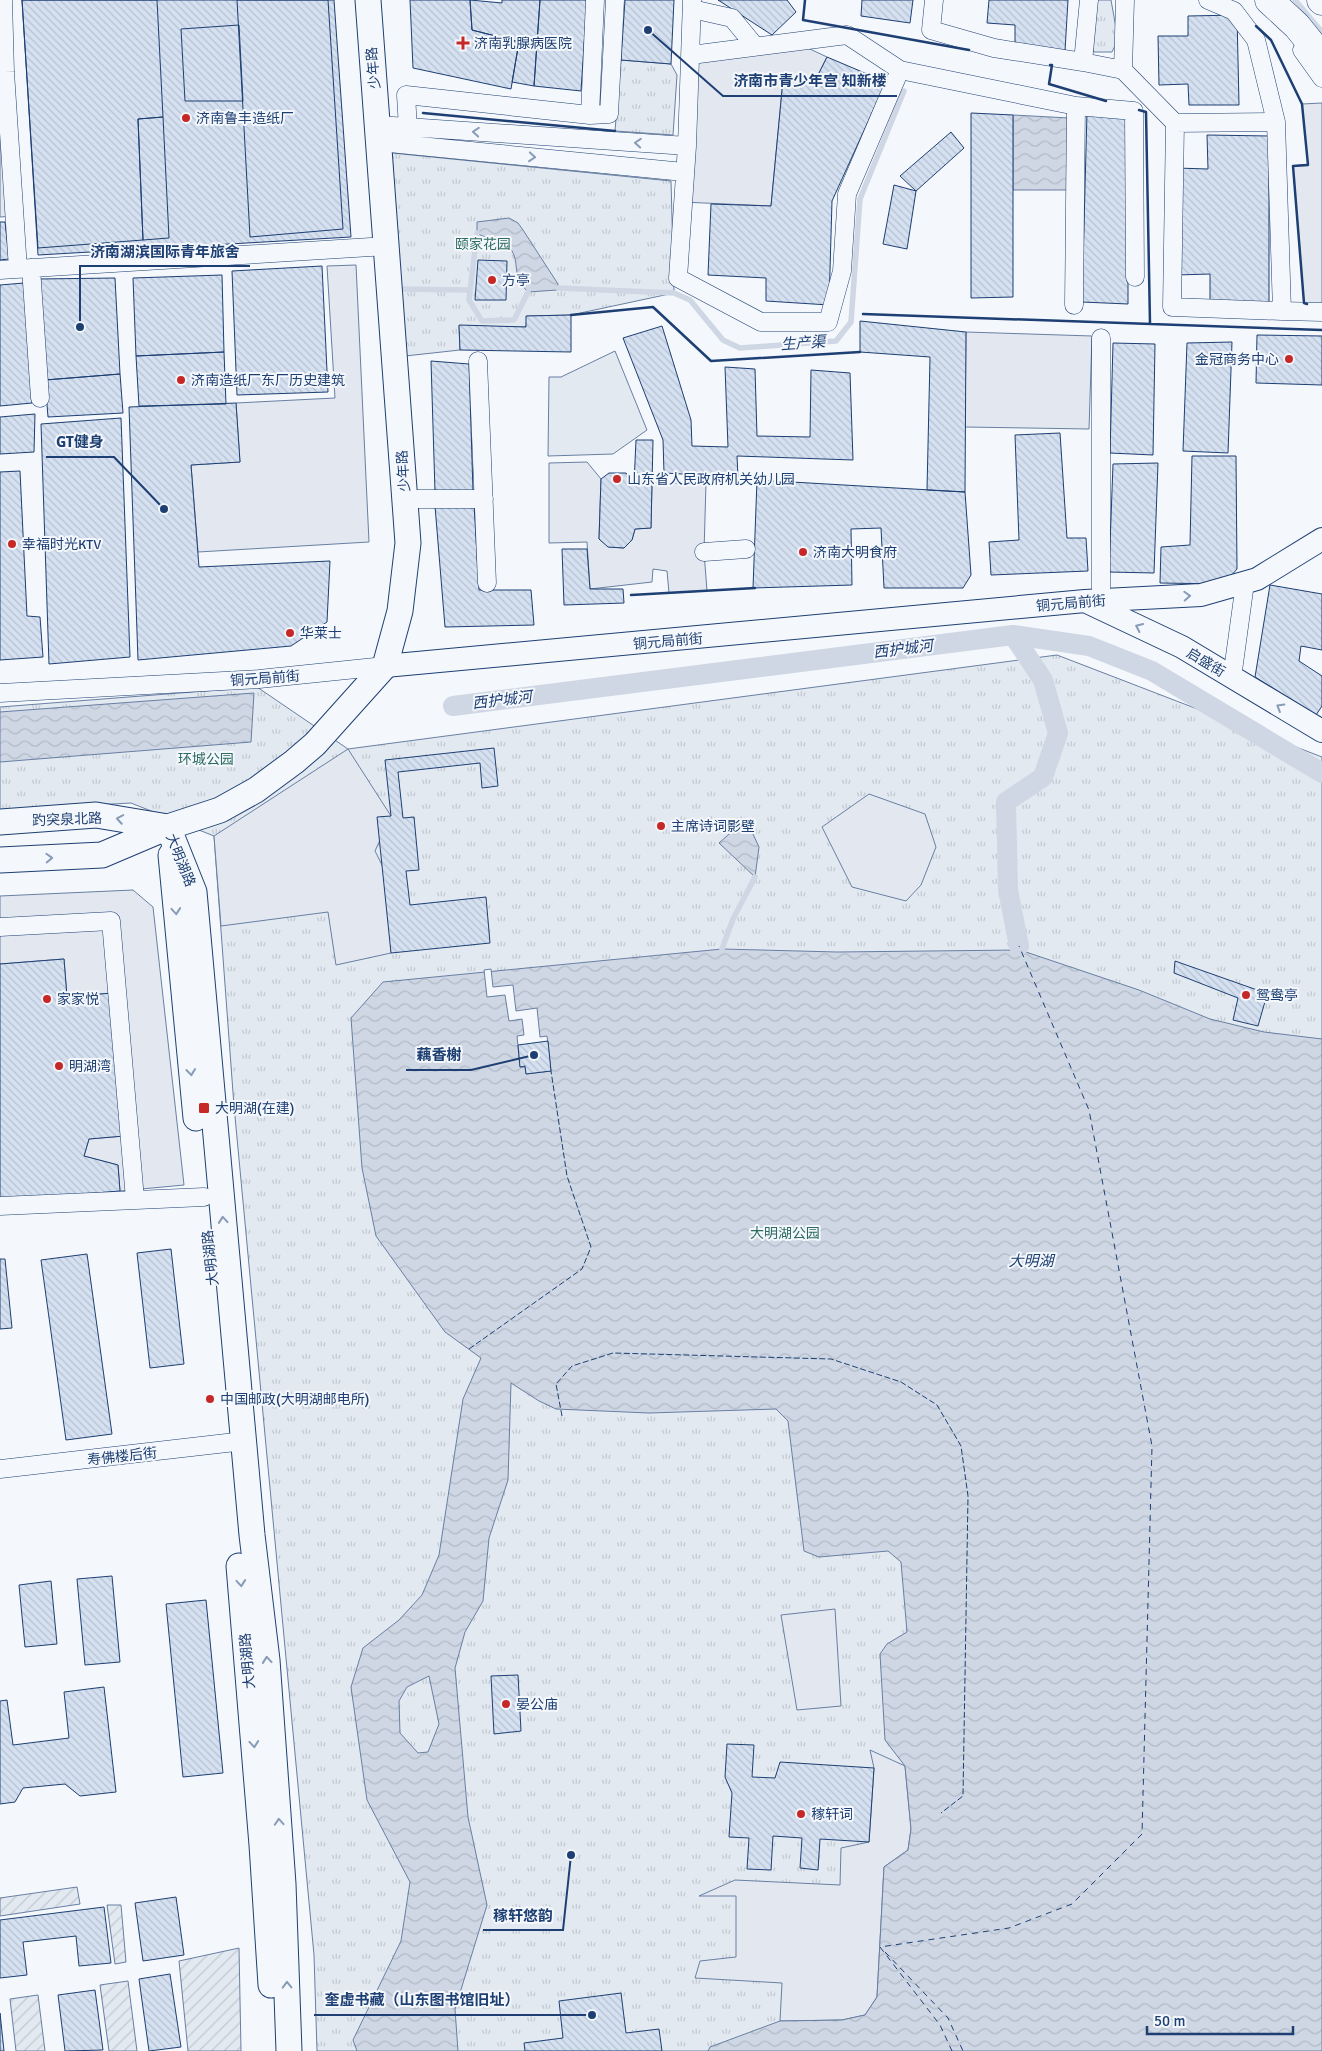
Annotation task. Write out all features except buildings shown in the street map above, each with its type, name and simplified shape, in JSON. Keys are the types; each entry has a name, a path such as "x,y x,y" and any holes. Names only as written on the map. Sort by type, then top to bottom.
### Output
{"highway":[{"path":"1269,0 1297,26 1322,57"}],"main road":[{"name":"少年路","path":"168,827 220,810 256,790 315,744 386,666 400,611 408,544 368,0"},
{"name":"趵突泉北路","path":"0,822 96,815 168,827"},
{"path":"0,860 102,856 168,827"},
{"name":"大明湖路","path":"168,827 204,1197 236,1442 252,1535 267,1660 283,1893 289,2051"},
{"name":"大明湖路","path":"168,827 194,892 236,1442 274,2051"}],"street":[{"path":"3,0 5,72 40,398"},
{"path":"590,115 595,0"},
{"path":"408,128 406,95 590,115 608,114 615,0"},
{"path":"934,0 931,30 994,48 1123,70 1174,124 1213,126 1276,122"},
{"path":"1083,62 1089,0"},
{"path":"1123,70 1126,0"},
{"path":"1208,0 1234,11 1256,40 1276,122 1282,311"},
{"path":"1253,0 1293,38 1322,78"},
{"path":"755,46 732,18 692,5 687,146 678,278 761,322 828,322 842,271 847,194 900,70"},
{"path":"691,55 847,35 900,70 1076,106 1134,111 1135,277"},
{"path":"1074,304 1076,106"},
{"path":"1174,124 1172,307 1322,312"},
{"path":"378,134 408,128 687,146"},
{"path":"378,134 684,172"},
{"path":"0,270 387,246"},
{"path":"1093,601 1101,338"},
{"path":"478,361 486,583"},
{"path":"405,499 484,499"},
{"name":"铜元局前街","path":"0,693 259,679 1093,601 1201,595 1257,580 1322,539"},
{"path":"704,552 746,549"},
{"path":"1232,678 1245,583"},
{"name":"启盛街","path":"1093,601 1182,647 1322,731"},
{"path":"0,927 111,921 135,1199"},
{"path":"0,1206 204,1197"},
{"name":"寿佛楼后街","path":"0,1470 236,1442"}],"green space":[{"path":"1096,0 1111,0 1118,39 1112,52 1094,52 1089,38"},
{"path":"621,60 671,64 677,75 673,135 615,131"},
{"name":"颐家花园","path":"392,153 671,181 674,293 571,315 527,316 526,327 459,326 460,350 405,356"},
{"path":"615,351 647,430 613,454 548,456 549,377 561,377"},
{"name":"大明湖公园","path":"1057,655 1322,757 1322,2051 317,2051 314,1955 234,1106 214,836 131,803 0,810 0,707 257,687 348,749"},
{"path":"77,1887 80,1904 0,1916 0,1898"},
{"path":"107,1905 121,1905 126,1962 115,1964"},
{"path":"239,1948 241,2051 188,2051 179,1961"},
{"path":"128,1981 137,2051 109,2051 100,1985"},
{"path":"38,1995 45,2051 16,2051 10,1999"}],"shaded area":[{"path":"795,42 827,57 816,79 783,80 771,206 682,202 691,55"},
{"path":"0,72 14,216 0,217"},
{"path":"1322,103 1322,305 1304,303 1293,166 1308,164 1302,104"},
{"path":"356,265 369,542 198,552 191,465 240,462 236,403 335,398 327,266"},
{"path":"966,332 1092,336 1089,429 965,427"},
{"path":"587,462 601,479 599,539 609,547 624,548 632,540 635,529 651,528 652,483 706,483 704,552 707,591 669,593 667,571 653,569 652,582 590,589 587,542 549,543 549,463"},
{"path":"348,749 391,816 375,851 388,877 391,953 336,965 328,912 221,926 214,836"},
{"path":"869,794 925,814 936,847 921,885 906,901 852,887 822,827"},
{"path":"133,890 153,907 184,1185 120,1191 118,1165 84,1156 89,1139 124,1136 112,993 67,997 64,959 0,964 0,896"},
{"path":"835,1609 841,1706 797,1710 781,1615"},
{"path":"870,1750 905,1766 911,1829 908,1850 884,1867 877,1997 865,2015 842,2020 780,2021 782,1983 695,1978 700,1961 736,1957 736,1896 699,1896 735,1880 840,1885 841,1848 869,1842 874,1768"}],"water":[{"path":"1013,115 1069,118 1070,190 1013,190"},
{"path":"509,218 518,223 523,230 558,284 557,290 528,292 519,280 514,256 509,246 477,233 477,222"},
{"path":"254,693 251,742 0,762 0,712"},
{"path":"746,819 759,847 755,877 719,843"},
{"name":"大明湖","path":"722,949 837,952 1020,950 1139,990 1210,1019 1264,1032 1322,1039 1322,2051 708,2051 710,2047 780,2021 842,2020 865,2015 877,1997 884,1867 908,1850 911,1829 905,1766 885,1740 880,1654 887,1644 907,1632 901,1562 888,1551 819,1557 804,1551 788,1421 776,1409 649,1413 556,1409 539,1401 511,1383 508,1480 489,1538 483,1601 465,1632 455,1668 468,1817 487,1905 455,2009 458,2051 357,2051 353,2040 401,1941 410,1882 367,1800 351,1687 363,1648 399,1620 422,1595 439,1555 463,1399 481,1358 445,1332 376,1236 362,1168 351,1018 383,982","holes":["429,1676 439,1724 428,1752 418,1753 400,1733 399,1701 407,1687"]}],"pier":[{"path":"491,969 493,987 513,985 516,1011 537,1008 540,1037 547,1036 551,1071 526,1074 525,1067 520,1067 517,1036 524,1035 522,1019 509,1021 505,995 487,997 484,970"}],"waterway":[{"path":"1295,0 1322,32"},
{"name":"生产渠","path":"558,288 674,293 690,300 723,340 740,348 836,341 851,322 860,199 904,91"},
{"path":"477,233 469,300 482,321 514,320 528,292"},
{"path":"397,289 469,290"},
{"path":"1013,635 1043,680 1058,733 1043,777 1006,802 1008,890 1019,946"},
{"name":"西护城河","path":"453,706 1013,635 1089,646 1152,671 1322,773"},
{"path":"722,949 733,919 755,877"}],"ferry route":[{"path":"952,2051 940,2025 880,1947 1009,1928 1072,1904 1142,1834 1152,1446 1089,1110 1019,946"},
{"path":"885,1952 948,2018 963,2051"}],"fence":[{"path":"469,1349 582,1269 591,1247 567,1176 551,1071"},
{"path":"562,1416 556,1384 572,1366 613,1353 831,1359 901,1382 937,1405 961,1446 968,1496 963,1796 941,1813"}],"wall":[{"path":"805,0 803,20 969,50"},
{"path":"1256,26 1271,40 1302,104 1308,165 1293,166 1304,303 1307,304"},
{"path":"1050,65 1052,65 1049,84 1106,101"},
{"path":"1139,110 1146,112 1150,323"},
{"path":"423,113 615,131"},
{"path":"571,315 653,307 711,361 860,352"},
{"path":"863,314 1322,330"},
{"path":"631,595 755,588"}],"place":[{"name":"济南市青少年宫 知新楼","path":"648,30"},
{"name":"济南乳腺病医院","path":"463,43"},
{"name":"济南鲁丰造纸厂","path":"186,118"},
{"name":"方亭","path":"492,280"},
{"name":"济南湖滨国际青年旅舍","path":"80,327"},
{"name":"金冠商务中心","path":"1289,359"},
{"name":"济南造纸厂东厂历史建筑","path":"181,380"},
{"name":"山东省人民政府机关幼儿园","path":"617,479"},
{"name":"GT健身","path":"164,509"},
{"name":"幸福时光KTV","path":"12,544"},
{"name":"济南大明食府","path":"803,552"},
{"name":"华莱士","path":"290,633"},
{"name":"主席诗词影壁","path":"661,826"},
{"name":"鸳鸯亭","path":"1246,995"},
{"name":"家家悦","path":"47,999"},
{"name":"藕香榭","path":"534,1055"},
{"name":"明湖湾","path":"59,1066"},
{"name":"大明湖(在建)","path":"204,1108"},
{"name":"中国邮政(大明湖邮电所)","path":"210,1399"},
{"name":"晏公庙","path":"506,1704"},
{"name":"稼轩词","path":"801,1814"},
{"name":"稼轩悠韵","path":"571,1855"},
{"name":"奎虚书藏（山东图书馆旧址）","path":"592,2015"}],"park label":[{"name":"环城公园","path":"206,759"}]}
